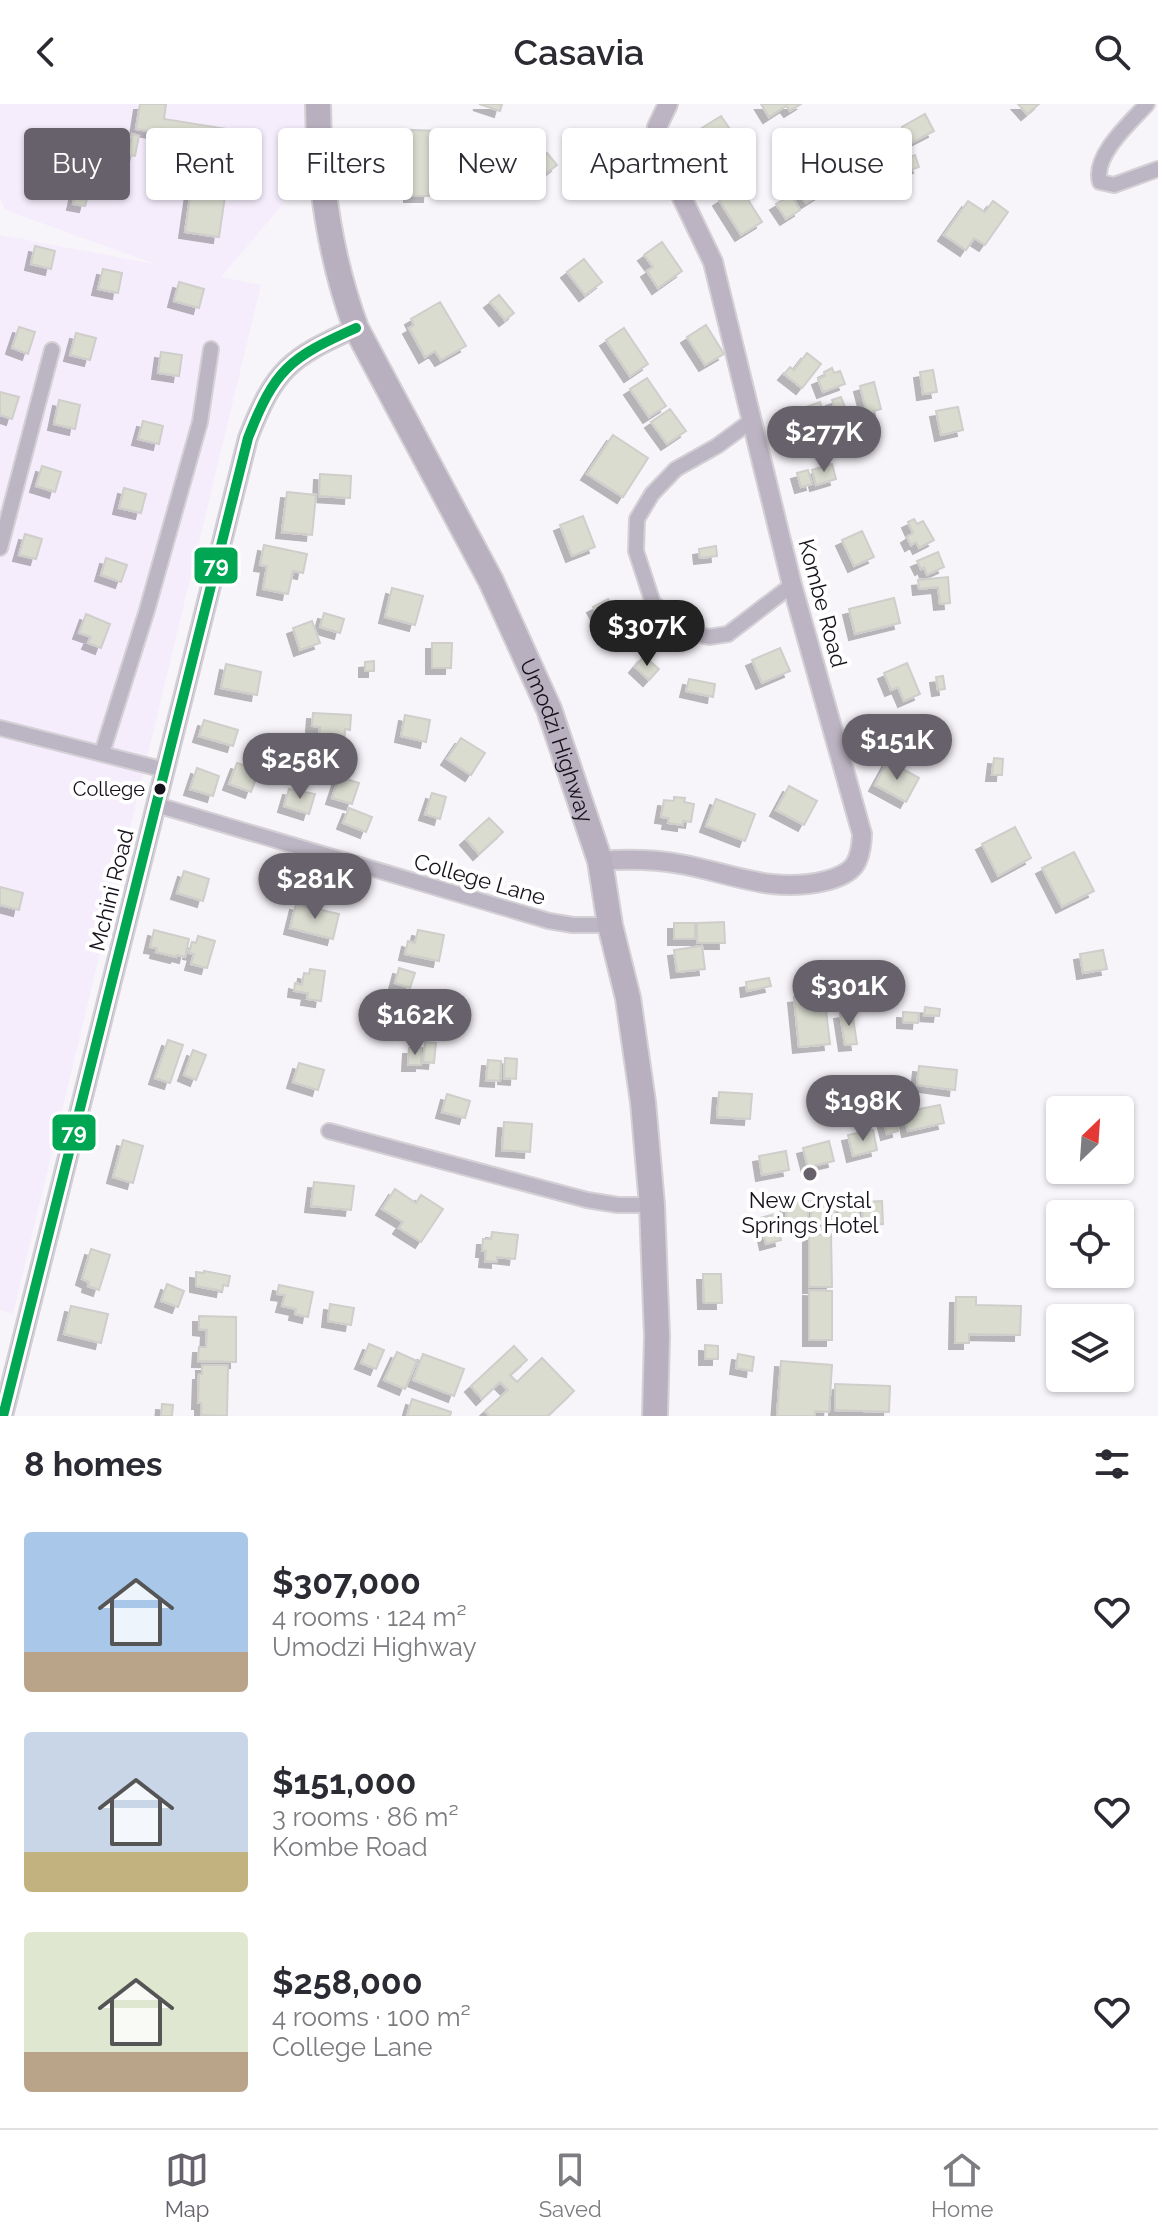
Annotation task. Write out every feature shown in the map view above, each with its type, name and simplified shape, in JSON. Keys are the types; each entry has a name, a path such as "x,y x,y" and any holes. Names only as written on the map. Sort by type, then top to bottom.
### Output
{"highway":[{"name":"Umodzi Highway","path":"318,104 319,164 328,227 340,284 356,328 491,581 549,709 600,861 610,925 628,998 643,1102 652,1205 657,1336 655,1416"}],"street":[{"name":"Kombe Road","path":"600,861 636,858 682,864 754,883 784,887 839,877 854,867 862,852 862,834 792,585 713,262 664,160 657,127 668,104"},
{"path":"1147,104 1107,150 1098,176 1100,182 1114,185 1158,169"},
{"name":"Mchini Road","path":"3,1416 248,438 264,398 279,375 322,343 356,328"},
{"path":"102,753 147,610 200,422 211,349"},
{"path":"0,548 52,350"},
{"path":"751,421 717,446 676,469 652,494 637,519 636,551 653,603 691,633 709,637 728,634 792,585"},
{"path":"0,728 165,770"},
{"name":"College Lane","path":"157,805 549,921 573,925 610,925"},
{"path":"329,1131 587,1200 618,1205 652,1205"}],"shaded area":[{"path":"0,104 319,104 314,128 278,128 278,200 287,200 221,277 261,285 13,1314 0,1310 0,235 155,264 5,210 0,198"}],"building":[{"path":"140,104 166,104 164,119 220,128 146,128 146,131 136,129"},
{"path":"479,104 502,104 500,111"},
{"path":"761,104 801,104 790,111 786,106 769,117"},
{"path":"1018,104 1039,104 1027,114"},
{"path":"925,114 934,131 912,142 912,128 902,127"},
{"path":"721,116 729,128 702,128"},
{"path":"413,130 429,131 429,196 413,196"},
{"path":"132,134 139,136 135,156 130,155"},
{"path":"546,154 557,165 546,173"},
{"path":"915,155 919,167 912,170 912,156"},
{"path":"74,200 87,200 85,206 73,204"},
{"path":"190,200 224,200 219,237 185,232"},
{"path":"719,200 748,200 762,222 741,235"},
{"path":"783,200 794,200 800,210 786,219 776,204"},
{"path":"968,201 985,212 993,201 1008,212 985,245 974,238 966,250 944,235"},
{"path":"662,242 682,271 658,288 647,271 653,267 644,255"},
{"path":"35,246 55,251 51,269 31,264"},
{"path":"584,259 602,282 585,295 567,272"},
{"path":"103,269 122,273 118,293 98,289"},
{"path":"179,282 204,289 199,308 174,301"},
{"path":"499,295 514,313 505,320 490,302"},
{"path":"440,302 466,346 441,360 435,351 425,357 409,328 414,325 411,319"},
{"path":"706,325 724,354 705,365 687,337"},
{"path":"19,327 35,332 28,354 12,348"},
{"path":"624,328 648,364 630,376 606,340"},
{"path":"76,333 96,338 90,360 70,355"},
{"path":"161,352 182,355 179,376 158,373"},
{"path":"807,353 821,364 802,388 784,374 790,367 794,370"},
{"path":"832,368 834,373 840,371 845,384 823,392 818,379"},
{"path":"933,370 937,392 923,394 920,372"},
{"path":"647,378 666,406 649,417 630,389"},
{"path":"874,382 881,409 867,413 860,386"},
{"path":"0,392 19,397 12,419 0,415"},
{"path":"841,397 846,410 836,413 832,400"},
{"path":"59,400 80,405 75,429 54,424"},
{"path":"820,402 824,413 807,419 803,408"},
{"path":"958,407 963,430 941,435 936,411"},
{"path":"670,409 686,431 667,444 651,422"},
{"path":"143,421 163,426 159,444 138,439"},
{"path":"613,435 648,458 623,497 587,474"},
{"path":"832,464 836,479 816,485 812,470"},
{"path":"42,466 61,472 55,492 36,486"},
{"path":"808,470 812,484 801,487 797,473"},
{"path":"320,474 351,476 350,498 319,496"},
{"path":"124,488 146,494 141,513 119,508"},
{"path":"287,492 316,495 312,535 282,532"},
{"path":"583,516 595,547 572,556 560,525"},
{"path":"914,519 917,524 923,521 934,540 919,548 916,542 911,545 907,537 913,533 908,522"},
{"path":"862,531 874,557 854,566 842,540"},
{"path":"25,534 42,539 36,559 19,555"},
{"path":"264,545 307,554 303,573 293,571 288,594 263,589 267,566 260,565"},
{"path":"716,546 717,556 700,558 699,549"},
{"path":"938,552 944,567 927,575 917,561"},
{"path":"106,558 127,565 121,582 101,575"},
{"path":"948,577 950,603 940,604 938,587 919,589 918,580"},
{"path":"392,588 423,596 415,625 385,617"},
{"path":"894,598 900,623 855,634 849,609"},
{"path":"608,599 620,620 605,628 593,607"},
{"path":"324,613 344,619 340,633 320,627"},
{"path":"86,614 110,624 101,648 88,643 91,637 79,633"},
{"path":"312,621 320,643 300,650 293,628"},
{"path":"432,643 452,643 451,668 432,668"},
{"path":"780,648 790,671 762,683 752,660"},
{"path":"644,656 659,669 649,680 635,667"},
{"path":"374,661 374,671 365,671 365,662"},
{"path":"907,663 920,694 904,701 898,687 891,690 884,673"},
{"path":"226,664 261,672 257,695 221,688"},
{"path":"943,676 945,689 938,690 936,677"},
{"path":"689,679 715,684 713,697 686,691"},
{"path":"313,713 351,715 350,730 345,729 344,744 349,745 348,754 340,754 340,758 310,756 311,737 319,737 320,727 312,726"},
{"path":"405,715 430,720 426,742 401,736"},
{"path":"204,720 238,730 233,746 199,736"},
{"path":"461,738 485,753 471,775 447,759"},
{"path":"994,758 1003,759 1002,775 992,775"},
{"path":"888,761 919,778 906,802 875,785"},
{"path":"237,763 259,770 251,792 229,784"},
{"path":"197,768 219,776 213,796 190,789"},
{"path":"339,777 359,783 352,804 332,798"},
{"path":"789,786 817,801 804,825 776,810"},
{"path":"289,789 315,794 309,814 284,806"},
{"path":"432,793 446,797 440,819 425,814"},
{"path":"674,797 685,798 684,802 694,804 691,822 683,821 683,825 668,823 669,818 661,817 664,800 674,801"},
{"path":"716,799 755,814 745,841 706,826"},
{"path":"349,808 372,817 366,832 343,823"},
{"path":"489,818 503,832 479,854 466,839"},
{"path":"1015,827 1031,858 998,876 982,844"},
{"path":"1074,852 1094,891 1062,907 1042,868"},
{"path":"184,871 209,879 203,901 177,893"},
{"path":"0,887 23,893 19,910 0,905"},
{"path":"296,904 339,914 333,939 290,928"},
{"path":"724,922 725,943 697,943 697,923"},
{"path":"674,923 695,923 695,939 674,939"},
{"path":"154,930 189,939 185,957 156,952 157,948 150,947"},
{"path":"418,930 444,935 439,961 405,954 408,941 415,943"},
{"path":"198,936 215,941 207,968 191,964 194,954 189,953 192,942 196,943"},
{"path":"702,946 705,969 677,972 674,950"},
{"path":"1103,950 1107,969 1083,973 1080,954"},
{"path":"399,968 415,973 410,988 395,983"},
{"path":"310,969 325,971 321,1001 307,999 308,993 294,991 295,983 302,985 304,973 309,974"},
{"path":"769,978 771,986 747,991 746,982"},
{"path":"824,994 830,1044 799,1047 794,997"},
{"path":"925,1007 940,1009 939,1016 924,1015"},
{"path":"852,1011 857,1044 845,1045 840,1013"},
{"path":"903,1012 919,1013 918,1023 903,1022"},
{"path":"168,1040 183,1045 170,1083 155,1078"},
{"path":"425,1042 436,1043 434,1063 423,1062"},
{"path":"409,1048 421,1048 421,1065 408,1065"},
{"path":"193,1050 206,1055 196,1080 184,1075"},
{"path":"505,1058 517,1059 516,1079 504,1078"},
{"path":"488,1060 501,1061 500,1081 486,1080"},
{"path":"299,1063 324,1070 318,1090 293,1082"},
{"path":"919,1066 957,1070 955,1090 917,1085"},
{"path":"719,1092 752,1094 750,1119 717,1117"},
{"path":"447,1094 470,1101 465,1118 442,1112"},
{"path":"897,1098 899,1113 878,1116 875,1101"},
{"path":"940,1105 944,1123 908,1131 904,1112"},
{"path":"895,1115 898,1131 887,1134 883,1118"},
{"path":"504,1122 532,1124 530,1152 502,1150"},
{"path":"873,1130 877,1150 853,1156 848,1135"},
{"path":"123,1140 143,1146 133,1183 113,1177"},
{"path":"829,1141 834,1161 808,1167 803,1148"},
{"path":"786,1151 789,1170 762,1175 759,1156"},
{"path":"314,1182 354,1186 351,1210 311,1206"},
{"path":"395,1189 416,1203 421,1195 443,1209 421,1242 399,1228 403,1222 382,1209"},
{"path":"787,1201 808,1201 808,1224 786,1223"},
{"path":"811,1201 835,1202 834,1224 811,1224"},
{"path":"839,1201 859,1201 859,1226 839,1225"},
{"path":"882,1201 883,1224 863,1225 862,1202"},
{"path":"775,1214 781,1240 766,1244 760,1218"},
{"path":"492,1232 518,1235 515,1259 497,1257 497,1262 485,1261 483,1239 491,1239"},
{"path":"831,1234 832,1287 809,1287 809,1235"},
{"path":"91,1249 110,1255 99,1290 88,1286 89,1282 82,1279"},
{"path":"196,1272 230,1276 228,1286 223,1285 222,1291 196,1286"},
{"path":"703,1274 721,1274 722,1303 704,1303"},
{"path":"167,1284 184,1291 178,1307 161,1301"},
{"path":"279,1285 313,1292 308,1317 295,1314 296,1309 282,1306 285,1295 277,1294"},
{"path":"809,1290 832,1291 832,1340 809,1340"},
{"path":"956,1297 976,1297 976,1305 1021,1306 1020,1335 969,1334 969,1343 955,1343"},
{"path":"330,1304 354,1308 351,1325 328,1321"},
{"path":"71,1306 108,1314 101,1343 64,1334"},
{"path":"199,1316 236,1317 236,1362 198,1361 199,1347 206,1347 207,1330 199,1329"},
{"path":"369,1344 384,1350 376,1369 361,1363"},
{"path":"705,1345 718,1346 718,1359 705,1359"},
{"path":"514,1346 527,1360 510,1375 517,1382 542,1358 574,1391 548,1416 490,1416 485,1411 508,1390 500,1382 482,1399 471,1386"},
{"path":"397,1352 417,1361 405,1389 384,1380"},
{"path":"423,1354 464,1369 454,1396 413,1380"},
{"path":"738,1354 754,1357 752,1371 736,1368"},
{"path":"781,1361 832,1365 829,1412 815,1411 815,1416 777,1416"},
{"path":"202,1365 228,1365 227,1416 201,1415 201,1403 198,1403"},
{"path":"835,1384 890,1386 889,1412 835,1410"},
{"path":"412,1399 451,1412 450,1416 407,1416"},
{"path":"162,1404 173,1405 172,1416 161,1416"}],"transit line":[{"name":"79","path":"3,1416 248,438 267,396 287,368 315,348 356,328"}],"place":[{"name":"College","path":"160,789"},
{"name":"New Crystal Springs Hotel","path":"810,1174"}]}
